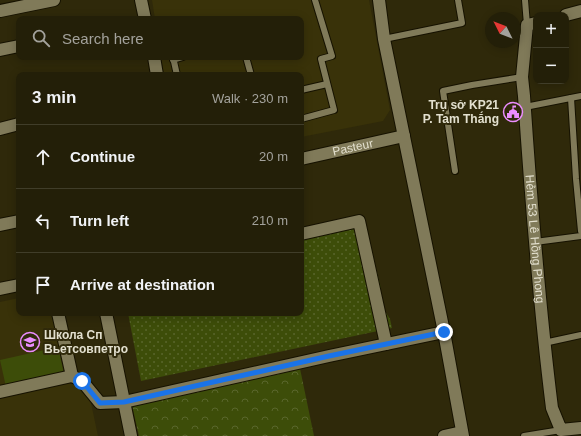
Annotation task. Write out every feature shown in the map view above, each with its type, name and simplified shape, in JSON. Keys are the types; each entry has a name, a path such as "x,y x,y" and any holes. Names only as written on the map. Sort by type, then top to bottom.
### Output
{"street":[{"path":"0,11 35,2 54,0"},
{"path":"141,0 144,16"},
{"path":"379,0 384,39 444,332 462,434 444,436"},
{"path":"569,14 581,11"},
{"name":"Hẻm 53 Lê Hồng Phong","path":"531,24 522,77 544,343 552,408 561,430"},
{"path":"0,50 16,47"},
{"path":"154,60 156,72"},
{"path":"0,128 16,125"},
{"name":"Pasteur","path":"304,158 404,136"},
{"path":"304,233 359,221 386,344"},
{"path":"0,225 16,222"},
{"path":"0,289 16,286"},
{"path":"59,316 72,376"},
{"path":"107,316 131,436"},
{"path":"0,392 72,376 82,381 100,403 124,402 260,371 444,332"},
{"path":"561,430 581,428"}],"lane":[{"path":"304,118 334,110 321,59 332,56 315,0"},
{"path":"384,39 462,23 458,0"},
{"path":"525,0 531,24"},
{"path":"173,60 176,72"},
{"path":"247,60 250,72"},
{"path":"456,171 443,91 522,77"},
{"path":"304,89 327,84"},
{"path":"525,107 581,96"},
{"path":"572,98 576,179 581,231"},
{"path":"535,242 581,236"},
{"path":"544,343 581,335"},
{"path":"524,436 561,430"}],"shaded area":[{"path":"152,0 369,0 390,110 383,121 304,136 304,72 164,72 162,60 304,60 304,16 155,16"},
{"name":"Школа Сп Вьетсовпетро","path":"16,299 16,316 55,316 67,374 84,370 98,436 0,436 0,302"}],"green space":[{"path":"365,222 381,288 376,297 390,319 392,328 141,381 129,316 304,316 304,235"},
{"path":"58,347 64,374 6,387 0,360"},
{"path":"298,359 314,436 139,436 130,396"}],"place":[{"name":"Trụ sở KP21 P. Tam Thắng","path":"513,112"},
{"name":"Школа Сп Вьетсовпетро","path":"30,342"}],"route":[{"path":"82,381 100,403 124,402 217,380 444,332"}]}
